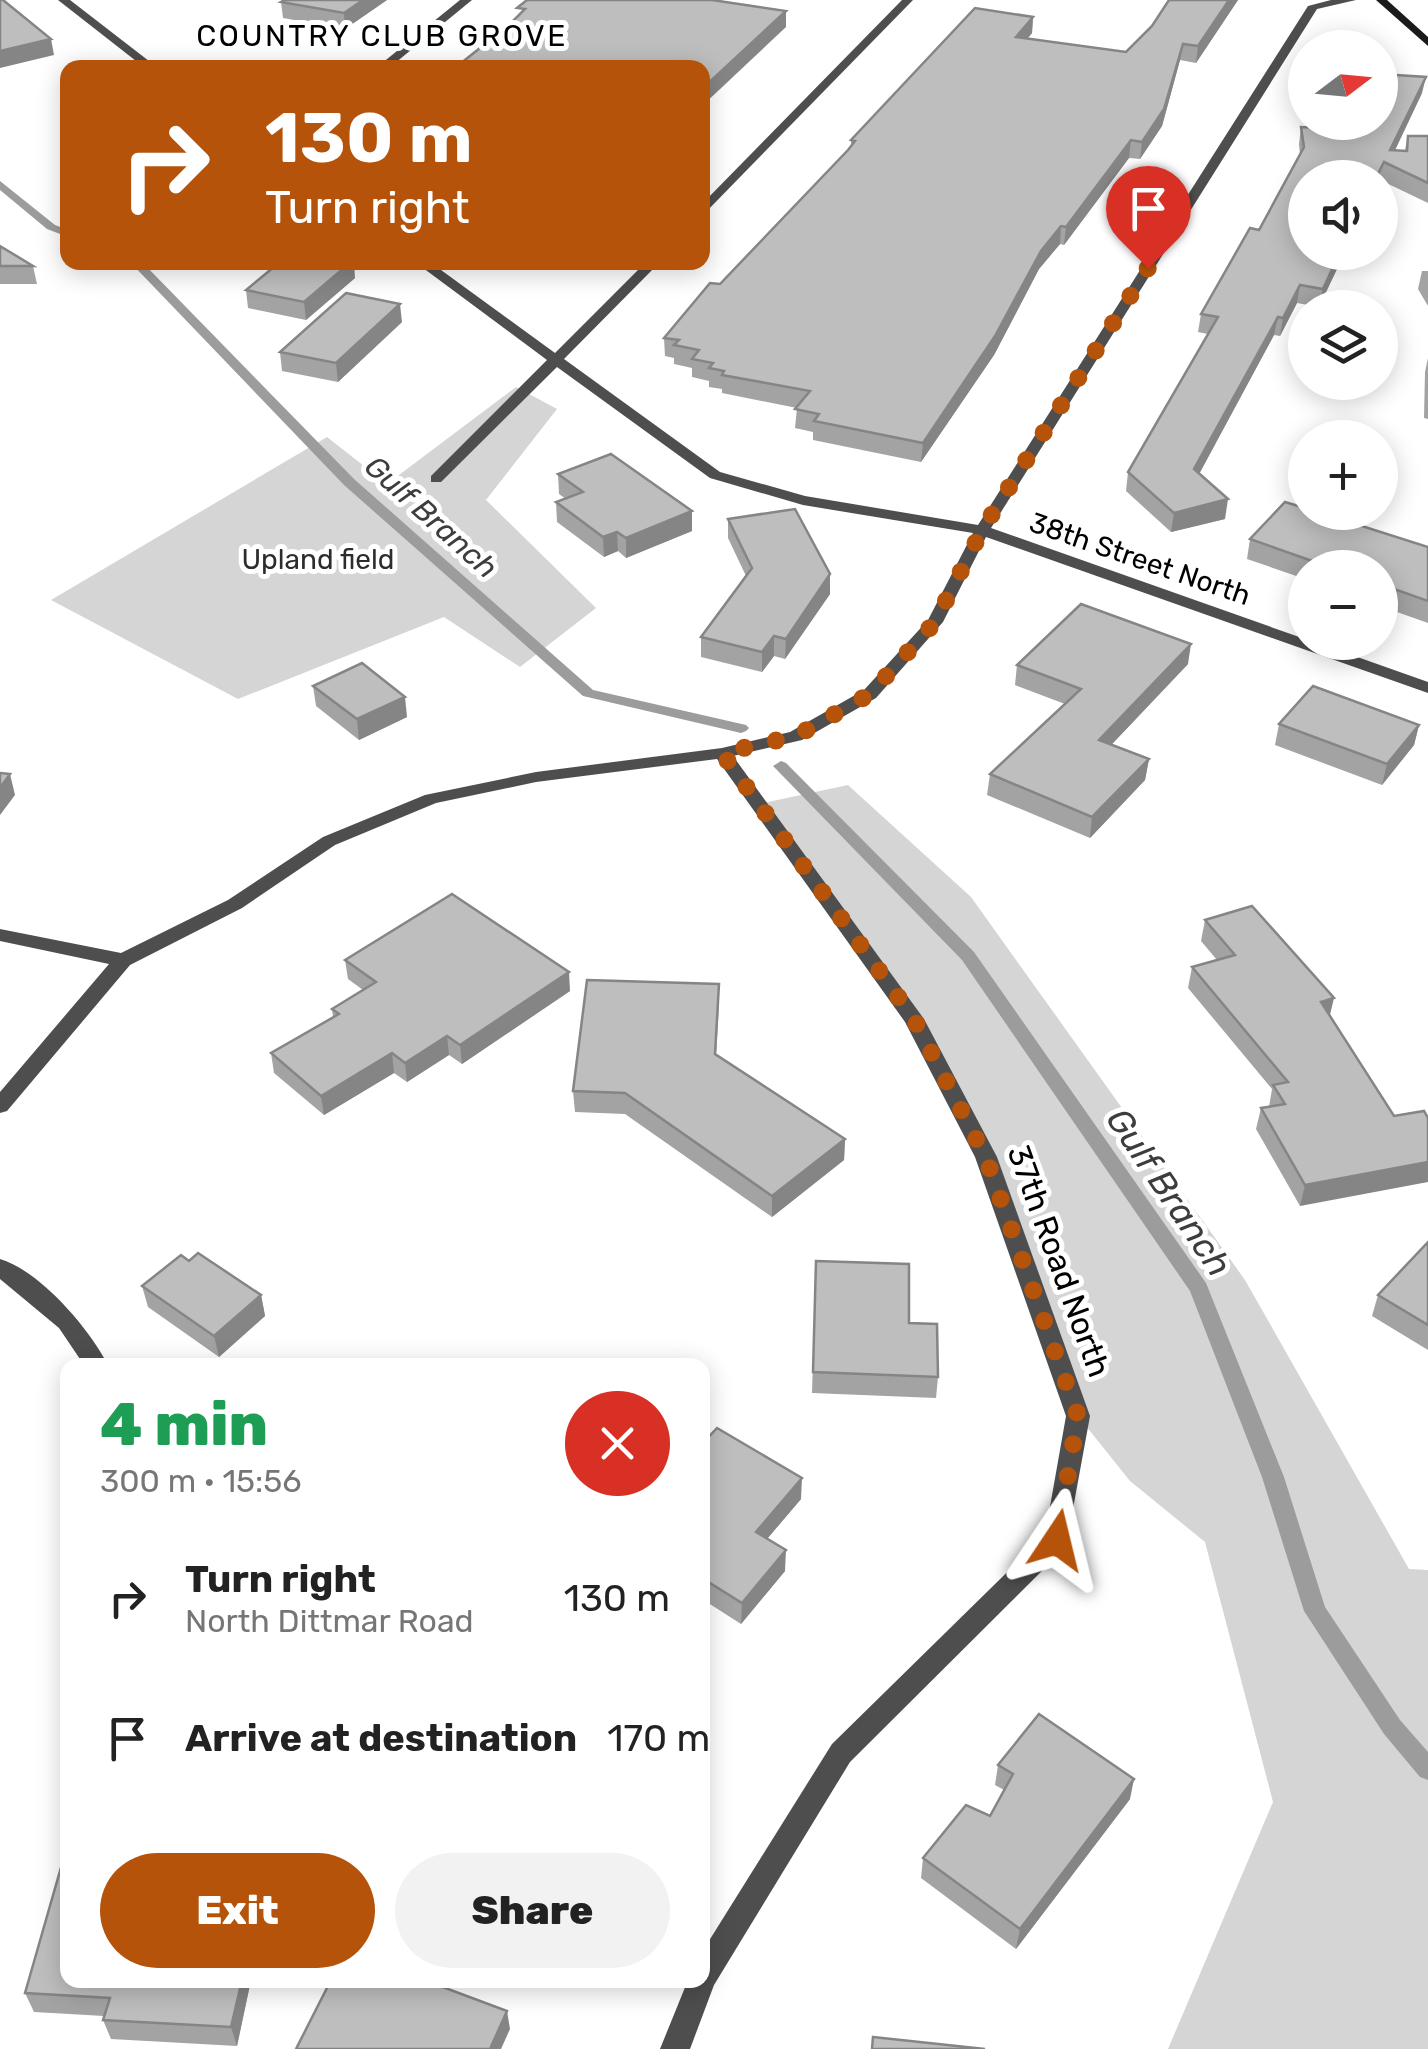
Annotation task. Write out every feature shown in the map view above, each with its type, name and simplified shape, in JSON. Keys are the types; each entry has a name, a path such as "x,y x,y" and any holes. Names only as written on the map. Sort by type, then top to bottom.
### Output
{"street":[{"path":"63,0 142,60"},
{"path":"391,60 468,0"},
{"path":"710,204 908,0"},
{"path":"0,1106 124,960 235,904 329,841 432,798 536,778 722,753 796,736 870,694 935,622 982,530 1314,6 1351,0"},
{"path":"1381,0 1428,43"},
{"name":"38th Street North","path":"432,270 716,476 803,500 982,530 1428,688"},
{"path":"436,479 646,270"},
{"name":"37th Road North","path":"710,1966 841,1753 1057,1540 1078,1416 986,1158 914,1019 722,753"},
{"path":"0,935 124,960"},
{"path":"0,1267 56,1310 88,1346 93,1358"},
{"name":"37th Road North","path":"675,2049 699,1988"}],"green space":[{"name":"Upland field","path":"516,387 557,409 486,500 596,608 520,667 444,617 238,699 51,600 327,437 387,484"},
{"path":"848,785 971,897 1245,1280 1409,1569 1428,1570 1428,2049 1168,2049 1273,1802 1205,1542 1130,1481 1078,1416 986,1158 914,1019 759,804"}],"building":[{"path":"3,0 51,39 0,51"},
{"path":"363,0 344,13 281,2"},
{"path":"527,0 712,0 786,11 710,82 710,60 465,60 525,9 517,8"},
{"path":"1169,0 1229,0 1198,46 1183,44 1164,109 1142,142 1131,140 1066,227 1061,226 1041,251 995,336 923,443 814,421 819,414 795,409 810,391 722,375 724,371 709,368 713,363 692,359 699,350 674,345 679,340 664,338 710,283 720,284 848,150 855,141 851,140 975,8 1033,17 1016,37 1126,52 1152,26"},
{"path":"1398,75 1426,77 1398,134"},
{"path":"1408,136 1428,136 1428,183 1398,169 1398,160 1297,160 1304,147 1303,140 1395,140 1390,150 1407,151"},
{"path":"1288,177 1288,270 1332,270 1323,289 1300,285 1297,290 1288,290 1288,308 1283,318 1278,317 1194,469 1228,499 1174,513 1128,472 1218,317 1201,314 1250,228 1259,230"},
{"path":"0,246 33,266 0,266"},
{"path":"270,270 342,270 304,302 246,290"},
{"path":"346,293 400,304 336,363 280,352"},
{"path":"611,454 692,511 626,538 617,532 603,537 556,502 583,492 558,474"},
{"path":"1285,502 1288,530 1375,530 1428,547 1428,601 1398,590 1398,550 1288,552 1250,539"},
{"path":"795,509 830,574 786,639 774,636 762,652 701,637 752,568 728,519"},
{"path":"1081,604 1191,644 1099,740 1149,759 1092,817 990,774 1081,689 1017,665"},
{"path":"362,663 405,697 357,719 313,686"},
{"path":"1313,686 1419,725 1387,764 1279,724"},
{"path":"0,773 10,774 0,788"},
{"path":"452,894 569,972 460,1045 447,1036 405,1063 392,1053 321,1096 271,1053 339,1014 332,1009 376,982 345,960"},
{"path":"1252,906 1334,998 1321,1002 1394,1116 1424,1111 1428,1118 1428,1162 1305,1185 1261,1108 1285,1104 1273,1085 1288,1082 1192,967 1235,955 1205,920"},
{"path":"587,980 719,984 715,1054 845,1139 772,1196 625,1093 573,1091"},
{"path":"1428,1242 1428,1325 1378,1295"},
{"path":"198,1253 261,1295 214,1336 142,1286 181,1255 189,1261"},
{"path":"816,1261 909,1264 909,1323 937,1324 938,1377 813,1372"},
{"path":"717,1428 802,1478 756,1532 786,1550 742,1603 710,1583 710,1435"},
{"path":"1039,1714 1134,1779 1020,1929 923,1858 966,1805 990,1816 1013,1774 998,1765"},
{"path":"60,1871 60,1988 240,1988 231,2027 103,2020 110,1998 25,1993"},
{"path":"327,1988 445,1988 507,2011 490,2049 296,2049"},
{"path":"873,2037 985,2049 872,2049"}],"waterway":[{"name":"Gulf Branch","path":"0,184 60,231"},
{"name":"Gulf Branch","path":"143,270 349,482 588,693 741,728"},
{"name":"Gulf Branch","path":"781,766 968,956 1199,1288 1273,1477 1315,1611 1392,1727 1428,1769"}],"district":[{"name":"COUNTRY CLUB GROVE","path":"382,36"}],"route":[{"path":"1057,1540 1078,1416 986,1158 914,1019 722,753 796,736 870,694 935,622 982,530 1148,268"}]}
